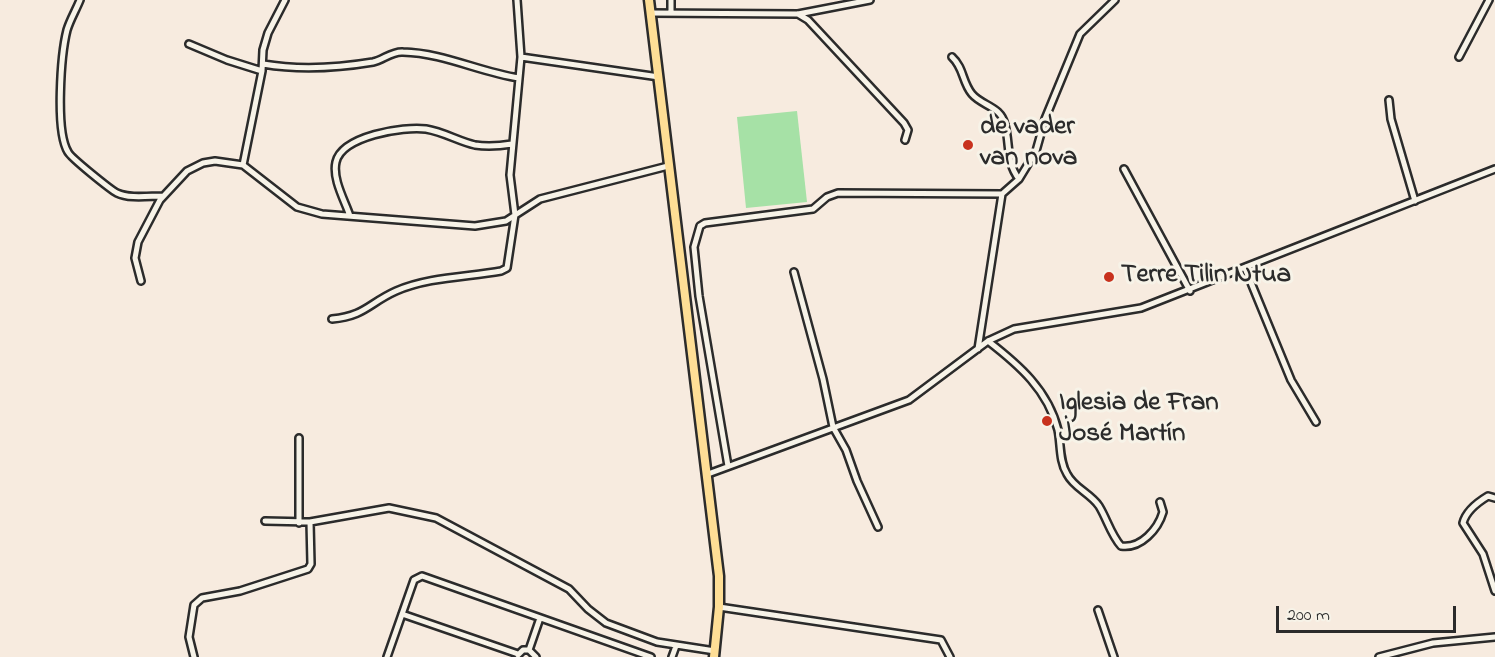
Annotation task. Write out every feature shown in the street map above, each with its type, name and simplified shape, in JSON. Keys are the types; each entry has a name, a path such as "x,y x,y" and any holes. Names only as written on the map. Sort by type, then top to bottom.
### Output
{"main road":[{"path":"649,0 719,576 715,654"}],"street":[{"path":"80,0 68,27 64,48 60,103 67,151 75,162 117,193 163,196"},
{"path":"243,165 268,33 285,0"},
{"path":"333,319 358,315 397,291 430,282 501,271 507,268 515,215 510,175 521,57 517,0"},
{"path":"671,0 671,12"},
{"path":"650,13 798,14 870,0"},
{"path":"978,349 1002,194 1019,179 1036,151 1044,119 1080,34 1115,0"},
{"path":"1459,57 1489,0"},
{"path":"798,14 808,20 904,123 908,130 905,140"},
{"path":"189,44 227,60 262,68 349,65 376,61 399,51 441,56 491,74 519,78"},
{"path":"521,57 659,77"},
{"path":"952,57 960,64 972,94 1001,115 1005,124 1012,170 1019,179"},
{"path":"1389,99 1391,119 1415,201"},
{"path":"350,216 338,185 335,163 342,151 359,138 423,129 446,133 473,144 512,144"},
{"path":"141,281 135,258 138,242 163,196 187,171 203,163 215,161 243,165 297,207 322,214 475,226 497,224 540,200 668,165"},
{"path":"1124,169 1190,291"},
{"path":"708,474 909,400 927,389 988,341 1014,329 1069,322 1141,308 1190,291 1495,169"},
{"path":"728,466 699,296 694,247 700,226 705,223 813,209 827,197 838,194 1002,194"},
{"path":"1245,268 1291,380 1316,422"},
{"path":"794,272 823,379 833,427 846,450 859,487 878,527"},
{"path":"988,341 1032,378 1058,429 1067,475 1072,483 1089,494 1121,546 1137,544 1155,529 1163,512 1160,502"},
{"path":"299,438 299,523"},
{"path":"1495,498 1484,498 1470,510 1463,523 1483,554 1495,591"},
{"path":"265,521 310,522 389,508 436,518 569,589 588,609 606,623 639,636 715,654"},
{"path":"194,657 189,624 194,605 202,598 240,591 308,569 311,564 310,522"},
{"path":"389,657 414,580 422,576 651,657"},
{"path":"719,607 940,640 950,657"},
{"path":"1098,610 1114,657"},
{"path":"402,614 518,656 529,650 540,618"},
{"path":"1379,657 1432,643 1495,637"},
{"path":"672,657 676,645"},
{"path":"623,657 626,649"},
{"path":"529,650 536,657"}],"green space":[{"path":"797,111 807,202 746,208 737,117"}],"place":[{"name":"de vader van nova","path":"968,145"},
{"name":"Terre Tilin Ntua","path":"1109,277"},
{"name":"Iglesia de Fran José Martín","path":"1047,421"}]}
